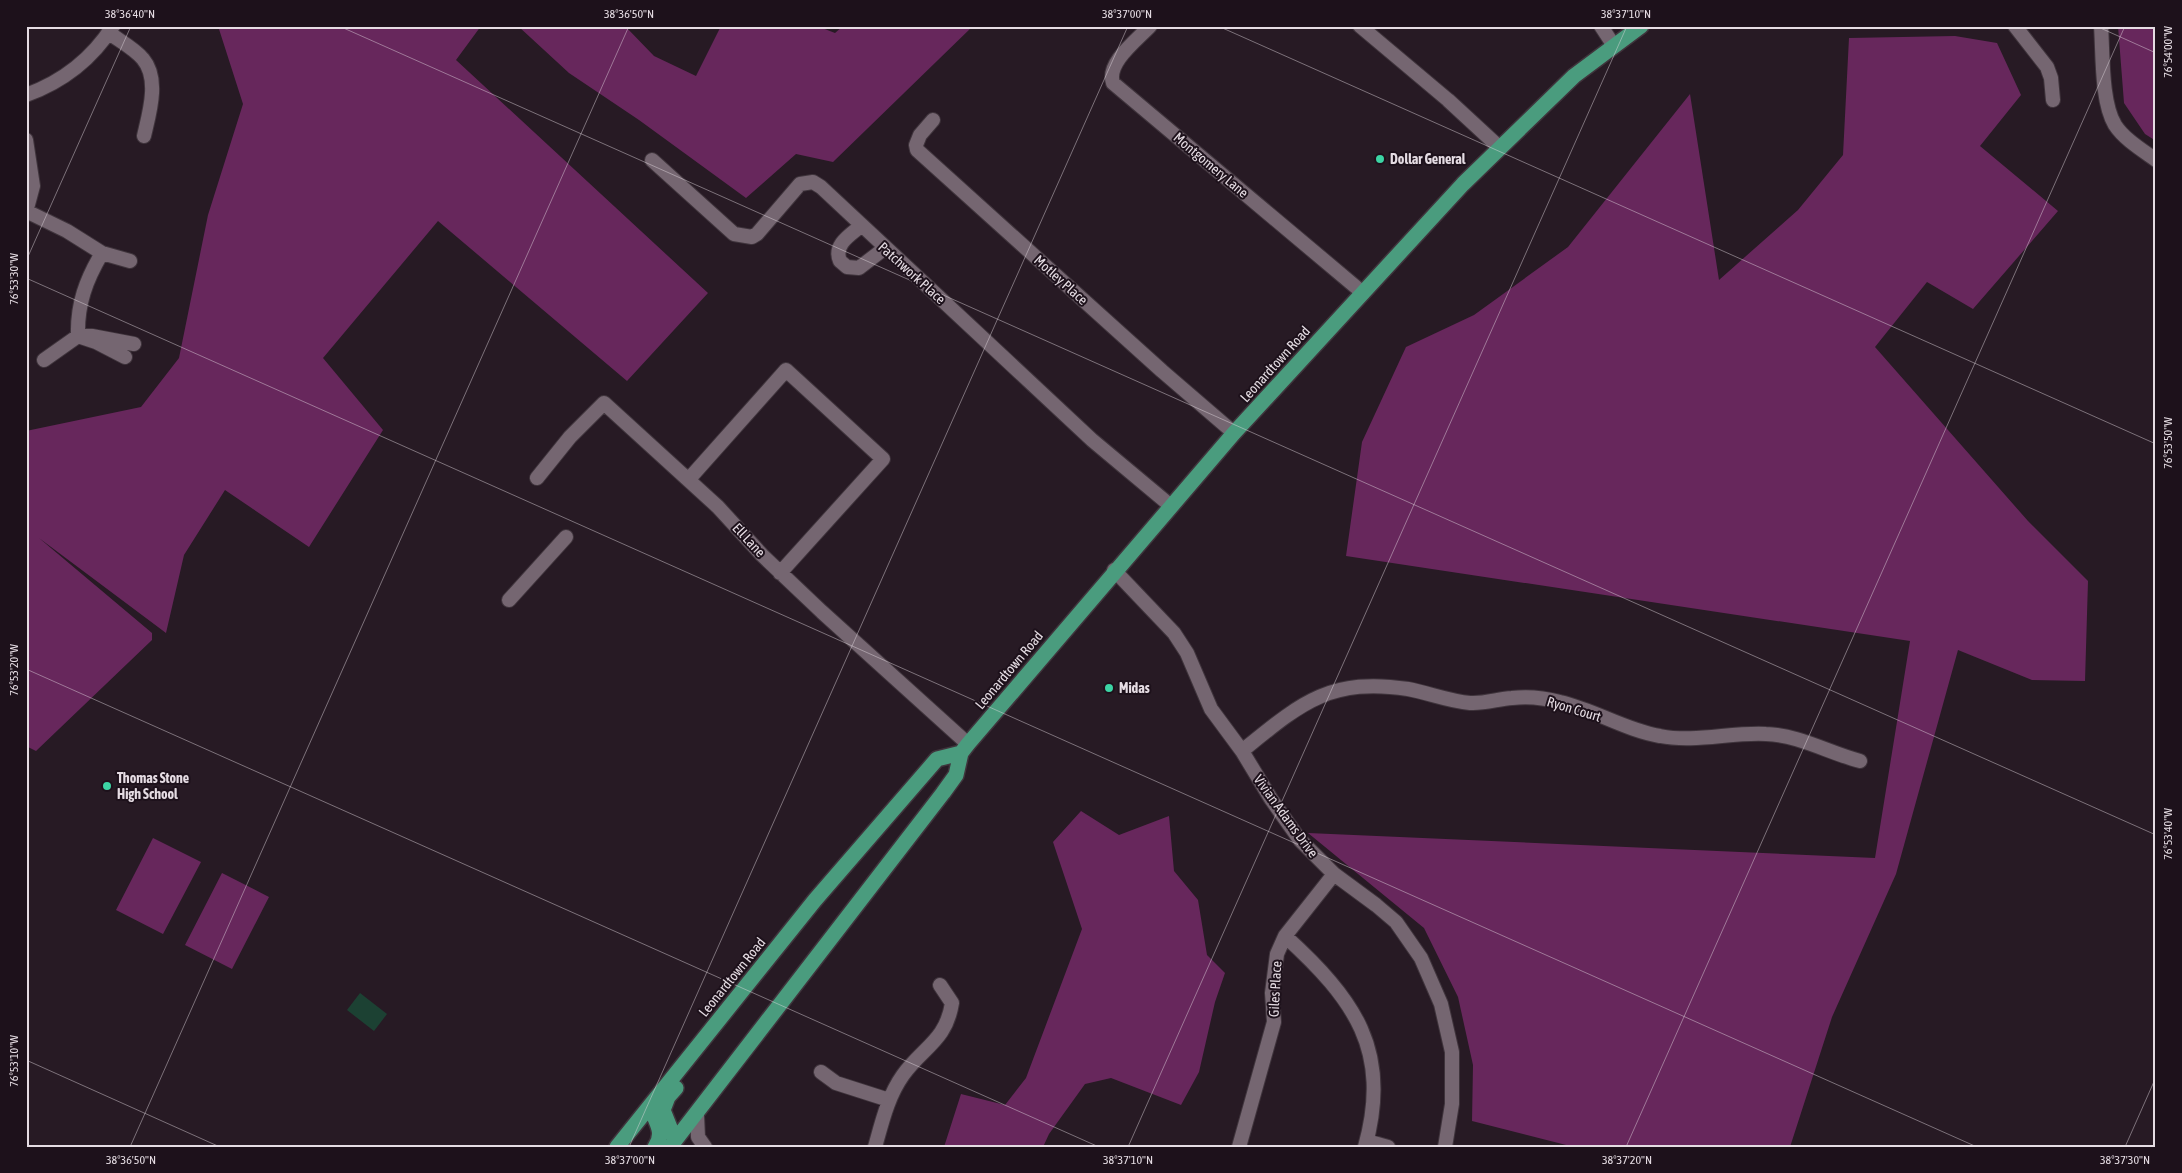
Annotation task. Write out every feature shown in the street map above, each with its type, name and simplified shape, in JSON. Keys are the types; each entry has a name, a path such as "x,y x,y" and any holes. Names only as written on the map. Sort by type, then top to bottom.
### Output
{"highway":[{"name":"Leonardtown Road","path":"675,1145 943,793 956,775 964,748 1114,570 1234,433 1463,184 1574,76 1641,26"},
{"name":"Leonardtown Road","path":"617,1147 815,900 937,759 964,748"},
{"path":"675,1145 663,1110 668,1097 690,1070 702,1041"},
{"path":"650,1107 661,1133 655,1147"}],"street":[{"name":"Montgomery Lane","path":"1150,26 1116,63 1111,74 1113,83 1363,293"},
{"path":"1360,26 1448,100 1500,148"},
{"path":"1601,26 1614,46"},
{"path":"2015,26 2046,67 2051,78 2053,100"},
{"path":"2100,26 2104,78 2111,116 2120,131 2156,160"},
{"path":"26,95 53,83 71,72 94,52 111,30 139,55 147,64 150,73 152,95 144,136"},
{"name":"Motley Place","path":"933,120 920,135 916,145 917,150 1162,371 1234,433"},
{"path":"26,140 33,186 26,211 67,231 102,253 130,261"},
{"name":"Patchwork Place","path":"652,160 722,224 741,237 752,238 757,234 800,184 806,182 821,187 1092,440 1170,506"},
{"path":"861,226 838,249 840,261 847,266 859,268 885,248"},
{"path":"78,336 78,313 83,291 102,253"},
{"path":"78,336 96,342 125,357"},
{"path":"44,360 78,336 92,336 134,344"},
{"path":"689,479 786,370 883,458 780,573"},
{"name":"Ell Lane","path":"537,478 570,437 604,403 689,479 780,573 964,748"},
{"path":"509,600 566,537"},
{"name":"Vivian Adams Drive","path":"1114,570 1174,633 1187,654 1211,708 1242,751 1271,799 1300,840 1334,874 1369,898 1396,922 1421,958 1435,988 1445,1018 1452,1052 1452,1104 1445,1147"},
{"name":"Ryon Court","path":"1242,751 1277,723 1322,695 1359,686 1382,686 1474,703 1528,697 1561,702 1620,725 1661,737 1766,734 1786,737 1860,761"},
{"name":"Giles Place","path":"1239,1147 1274,1022 1272,993 1277,954 1285,936 1334,874"},
{"path":"1285,936 1319,967 1353,1010 1366,1038 1374,1070 1373,1108 1366,1144 1388,1147"},
{"path":"875,1147 889,1100 903,1075 943,1032 949,1021 952,1003 940,985"},
{"path":"821,1072 836,1083 889,1100"},
{"path":"696,1115 698,1137 705,1147"}],"shaded area":[{"path":"218,26 481,26 456,60 708,293 627,381 438,221 323,358 383,430 309,547 225,490 184,555 166,633 39,538 152,633 152,640 36,751 26,746 26,431 141,407 179,358 208,215 243,104"},
{"path":"518,26 625,26 654,56 696,76 721,26 817,26 835,33 843,26 973,26 833,162 796,154 746,198 639,120 569,73"},
{"path":"2118,26 2156,26 2156,141 2145,134 2124,103"},
{"path":"1955,36 1997,43 2021,95 1980,146 2058,211 1973,309 1927,282 1875,347 2028,521 2088,581 2085,681 2032,680 1958,650 1896,874 1832,1017 1790,1147 1574,1147 1472,1121 1473,1065 1458,997 1424,928 1308,833 1875,858 1910,641 1346,556 1362,442 1406,347 1474,315 1568,247 1690,94 1719,280 1798,210 1843,155 1849,38"},
{"path":"1081,811 1119,835 1169,816 1174,871 1198,900 1207,955 1225,973 1215,1002 1199,1072 1181,1105 1111,1078 1085,1084 1049,1134 1043,1147 944,1147 961,1094 1005,1105 1026,1078 1082,929 1053,842"},
{"path":"153,838 201,862 163,934 116,910"},
{"path":"222,873 269,897 232,969 185,945"},
{"path":"360,993 387,1014 374,1031 347,1010"}],"place":[{"name":"Dollar General","path":"1380,159"},
{"name":"Midas","path":"1109,688"},
{"name":"Thomas Stone High School","path":"107,786"}]}
